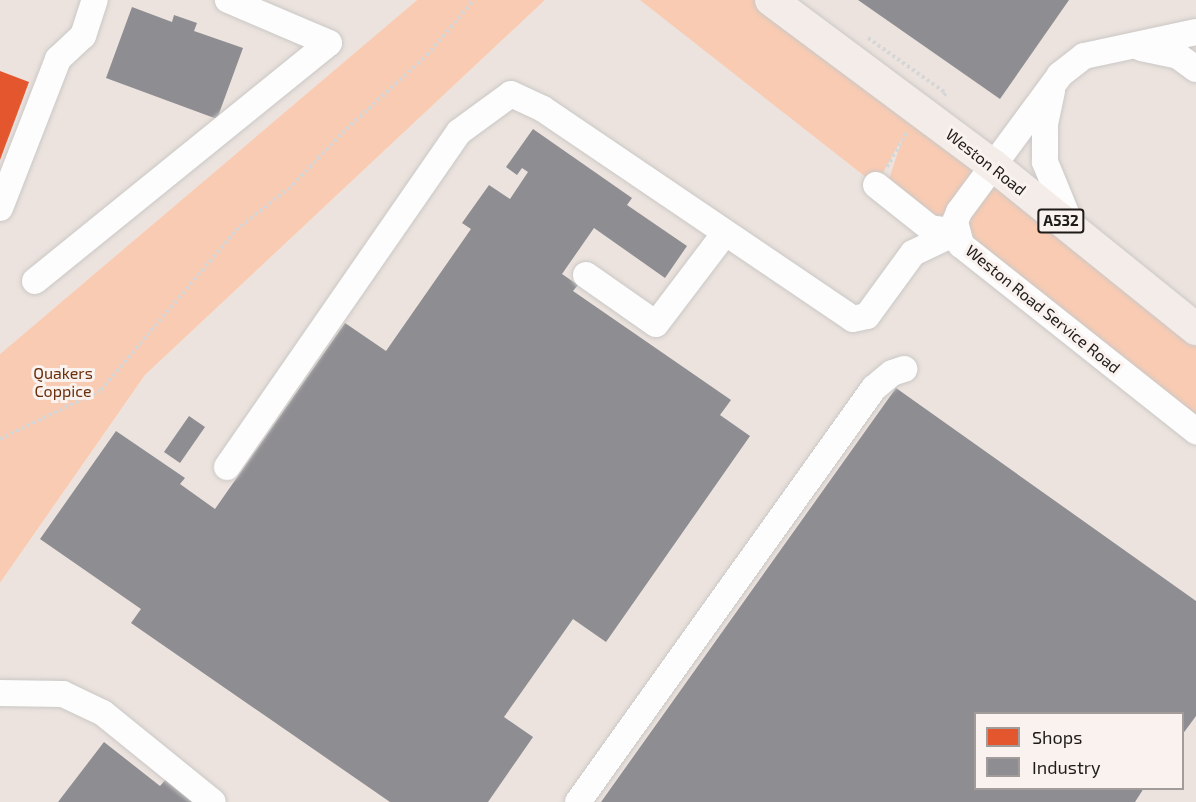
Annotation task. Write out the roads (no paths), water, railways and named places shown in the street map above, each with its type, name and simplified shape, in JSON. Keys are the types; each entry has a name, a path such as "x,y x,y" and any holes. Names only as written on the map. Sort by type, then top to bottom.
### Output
{"main road":[{"name":"Weston Road","path":"771,0 994,166 1196,329"}],"street":[{"path":"0,208 58,59 83,36 95,0"},
{"path":"35,281 329,43 228,0"},
{"name":"Weston Road Service Road","path":"1196,32 1084,56 1053,85 958,212 957,232 961,245 1196,431"},
{"path":"1134,46 1178,56 1196,69"},
{"path":"1053,85 1045,124 1045,162 1073,230"},
{"path":"227,467 459,132 511,94 543,109 853,319 867,316 913,253 957,232"},
{"path":"876,185 930,228 957,232"},
{"path":"586,275 656,324 725,233"},
{"path":"578,802 874,388 892,373 904,369"},
{"path":"0,693 63,694 103,713 213,802"}],"park label":[{"name":"Quakers Coppice","path":"63,382"}]}
